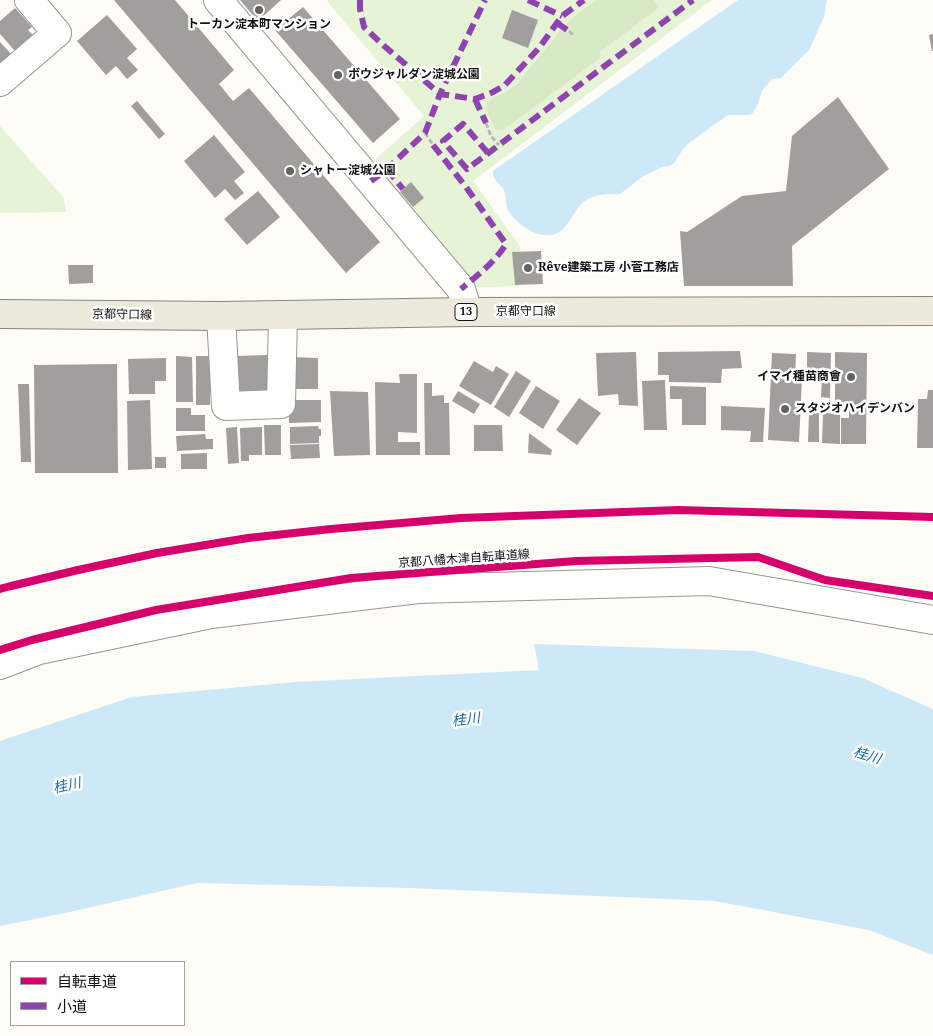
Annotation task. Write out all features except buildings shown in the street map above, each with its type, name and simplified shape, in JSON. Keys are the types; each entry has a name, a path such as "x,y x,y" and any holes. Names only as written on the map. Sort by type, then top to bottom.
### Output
{"main road":[{"name":"京都守口線","path":"0,314 284,316 468,312 933,311"}],"street":[{"path":"0,82 58,33 29,0"},
{"path":"218,0 460,289 468,312"},
{"path":"221,316 226,406 280,404 284,316"},
{"path":"0,665 39,650 210,614 418,589 709,581 933,620"}],"path":[{"path":"569,31 573,35"},
{"path":"486,123 491,136 499,145"},
{"path":"425,133 433,145"}],"green space":[{"path":"328,0 712,0 473,181 520,246 517,286 467,288 368,166 424,116"},
{"path":"597,0 654,0 658,7 600,52 600,58 502,131 495,129 486,109 487,104 494,97 505,93 518,83 563,27"},
{"path":"0,126 64,198 66,212 0,213"}],"water":[{"path":"738,0 827,0 824,17 809,50 781,78 772,79 762,91 752,114 728,115 690,142 670,166 662,167 642,177 620,194 600,195 586,200 579,206 562,230 555,234 548,235 533,232 513,218 507,208 504,190 494,178 493,171"},
{"name":"桂川","path":"534,644 754,651 862,678 933,709 933,955 869,930 715,901 410,888 197,883 0,926 0,741 132,697 295,682 539,670"}],"marked path":[{"path":"360,0 364,27 383,45 440,94 475,99 504,86 539,48 562,16 584,0"},
{"path":"371,181 387,169 425,133 440,94 485,0"},
{"path":"528,0 562,16"},
{"path":"488,153 463,124 443,141 467,169 693,0"},
{"path":"557,23 569,31"},
{"path":"475,99 486,123"},
{"path":"433,145 466,187 506,244 491,263 461,289"},
{"path":"387,169 403,189"}],"cycle path":[{"path":"0,589 157,553 248,538 461,518 678,510 933,517"},
{"name":"京都八幡木津自転車道線","path":"0,650 32,640 156,610 351,578 576,561 758,557 825,580 933,596"}],"place":[{"name":"トーカン淀本町マンション","path":"259,10"},
{"name":"ボウジャルダン淀城公園","path":"338,75"},
{"name":"シャトー淀城公園","path":"290,171"},
{"name":"Rêve建築工房 小菅工務店","path":"528,268"},
{"name":"イマイ種苗商會","path":"851,377"},
{"name":"スタジオハイデンバン","path":"785,409"}]}
